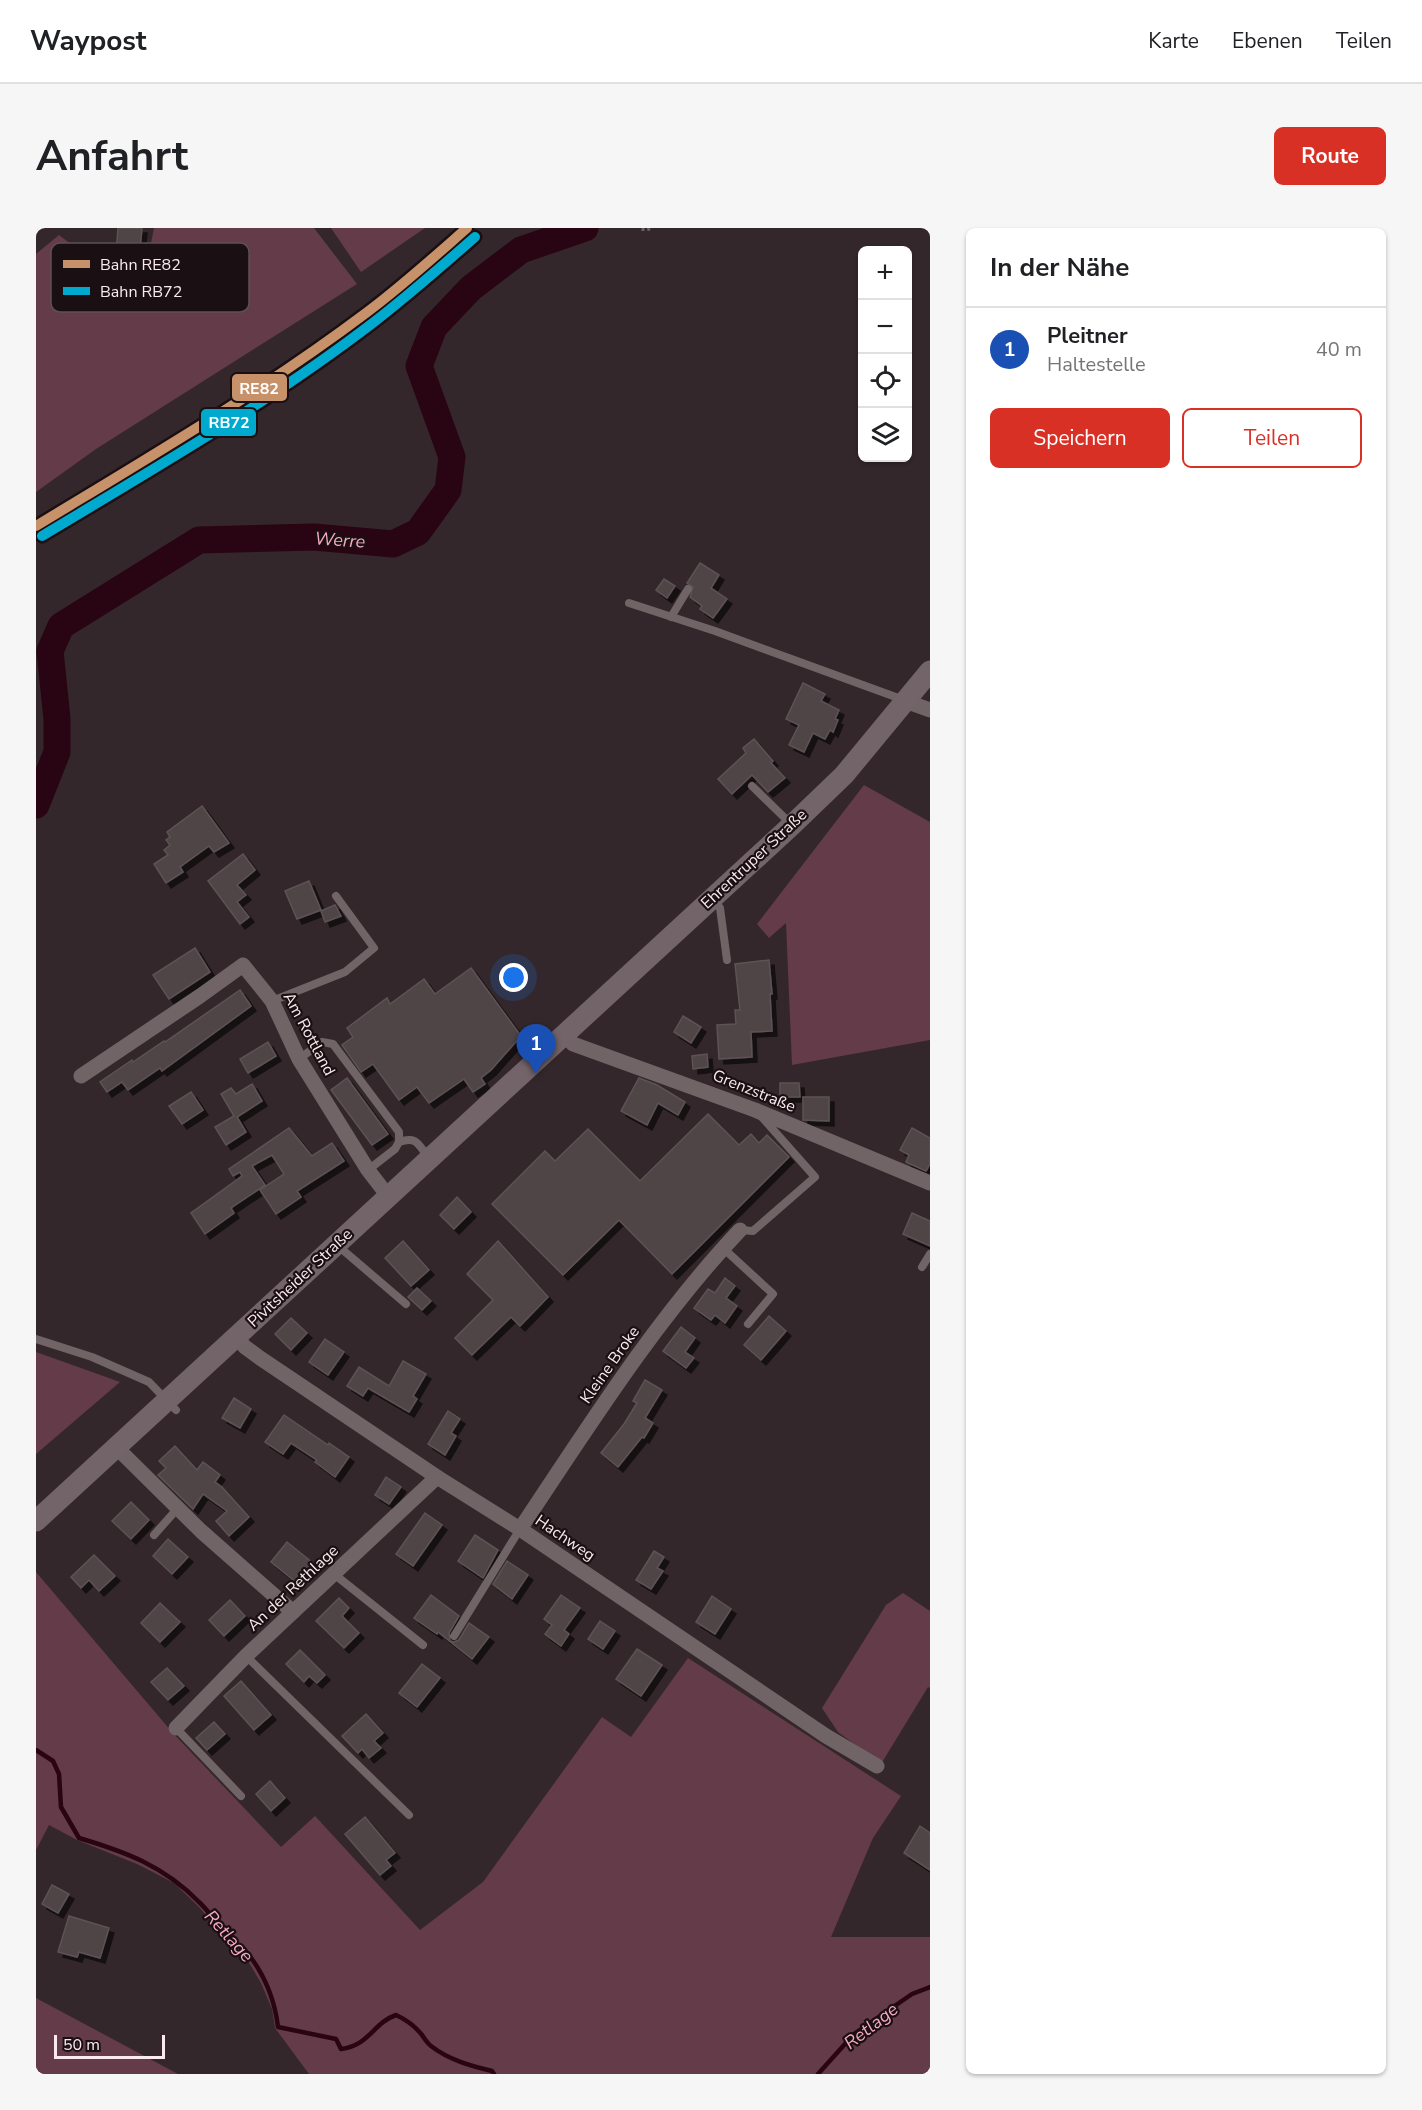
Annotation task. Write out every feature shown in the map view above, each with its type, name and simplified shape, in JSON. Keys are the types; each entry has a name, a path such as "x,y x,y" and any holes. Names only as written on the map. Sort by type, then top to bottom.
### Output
{"main road":[{"name":"Ehrentruper Straße","path":"565,1035 844,775 930,671"},
{"name":"Pivitsheider Straße","path":"36,1521 116,1447 171,1406 236,1337 336,1244 390,1199 429,1158 565,1035"}],"street":[{"path":"905,701 930,710"},
{"name":"Am Rottland","path":"81,1076 243,965 272,1000 299,1059 368,1170 390,1199"},
{"name":"Grenzstraße","path":"565,1035 573,1044 755,1110 930,1183"},
{"name":"Kleine Broke","path":"520,1530 640,1350 740,1230"},
{"name":"Hachweg","path":"236,1337 260,1358 437,1477 520,1530 826,1736 877,1766"},
{"path":"116,1447 201,1531 293,1612"},
{"name":"An der Rethlage","path":"176,1728 246,1656 437,1477"}],"lane":[{"path":"671,617 688,589"},
{"path":"629,603 905,701"},
{"path":"752,786 792,825"},
{"path":"272,1000 345,972 374,948 336,896"},
{"path":"712,898 720,908 727,960"},
{"path":"299,1059 322,1042 333,1044 399,1132 399,1142 395,1149 368,1170"},
{"path":"740,1230 753,1231 815,1177 755,1110"},
{"path":"399,1142 410,1139 416,1141 429,1158"},
{"path":"336,1244 406,1304"},
{"path":"723,1248 772,1294 748,1324"},
{"path":"922,1267 930,1254"},
{"path":"36,1339 92,1357 149,1382 171,1406"},
{"path":"154,1535 178,1508"},
{"path":"454,1636 520,1530"},
{"path":"334,1574 423,1645"},
{"path":"246,1656 409,1815"},
{"path":"176,1728 241,1796"}],"path":[{"path":"643,229 653,228"}],"shaded area":[{"path":"154,228 314,228 357,284 96,449 36,492 36,254 59,235 70,243 51,243 51,312 249,312 249,243 151,243"},
{"path":"331,228 425,228 361,272"},
{"path":"864,785 930,822 930,1040 792,1065 786,923 769,938 757,924"},
{"path":"36,1352 120,1382 36,1454"},
{"path":"36,1572 172,1732 281,1847 315,1816 420,1930 483,1882 602,1717 631,1737 688,1658 901,1796 873,1838 831,1937 930,1937 930,2074 309,2074 275,2028 272,2009 261,1983 245,1956 174,1883 137,1864 77,1840 49,1825 36,1850"},
{"path":"903,1593 930,1611 930,1688 928,1687 881,1764 838,1732 822,1708 886,1605"},
{"path":"36,1998 178,2074 36,2074"}],"building":[{"path":"118,228 142,228 141,243 117,243"},
{"path":"700,563 719,575 711,588 727,599 713,618 700,609 702,606 690,597 693,587 687,583"},
{"path":"664,579 675,586 667,598 656,590"},
{"path":"803,683 825,694 821,701 839,710 833,732 830,730 825,739 813,733 804,752 789,745 799,725 786,719"},
{"path":"754,739 785,778 768,792 752,775 732,794 718,779 746,753 743,748"},
{"path":"202,806 229,843 214,852 209,846 180,867 183,872 166,883 154,864 168,855 164,850 170,845 166,840 170,837 167,832"},
{"path":"243,854 255,870 237,885 246,895 237,902 249,917 240,924 208,881"},
{"path":"309,881 321,910 297,919 285,891"},
{"path":"335,905 341,916 325,922 321,911"},
{"path":"195,948 210,972 169,999 153,975"},
{"path":"769,960 772,1031 751,1032 752,1057 719,1059 717,1025 736,1024 735,1010 740,1010 735,964"},
{"path":"471,968 521,1036 481,1078 485,1084 473,1092 464,1079 429,1103 417,1087 399,1100 373,1064 361,1072 342,1045 353,1037 347,1028 387,998 390,1004 424,979 435,994"},
{"path":"240,990 251,1006 162,1071 160,1068 128,1090 122,1082 107,1092 100,1082 132,1060 133,1062 165,1042"},
{"path":"683,1016 701,1027 691,1043 674,1032"},
{"path":"268,1042 276,1056 248,1073 240,1059"},
{"path":"707,1054 708,1067 693,1069 692,1056"},
{"path":"347,1078 388,1134 372,1145 331,1090"},
{"path":"639,1078 657,1085 685,1102 678,1115 658,1103 647,1125 621,1111"},
{"path":"780,1083 799,1083 800,1097 780,1097"},
{"path":"252,1084 262,1101 237,1117 246,1132 226,1145 215,1127 234,1116 221,1094 231,1088 236,1094"},
{"path":"191,1092 203,1110 182,1124 169,1106"},
{"path":"803,1097 829,1097 829,1121 803,1120"},
{"path":"708,1114 739,1145 751,1134 759,1143 767,1135 789,1157 672,1274 619,1220 563,1275 492,1204 545,1151 555,1161 588,1129 640,1181"},
{"path":"289,1128 312,1156 332,1143 344,1161 297,1191 301,1197 276,1214 260,1190 284,1174 272,1155 252,1166 265,1185 231,1208 234,1213 205,1234 191,1213 242,1176 240,1172 233,1176 229,1169"},
{"path":"912,1128 930,1138 930,1164 926,1171 906,1162 909,1155 900,1150"},
{"path":"457,1197 471,1212 454,1229 440,1215"},
{"path":"912,1213 930,1221 930,1246 903,1234"},
{"path":"403,1241 429,1270 411,1286 385,1258"},
{"path":"498,1241 548,1297 520,1326 511,1317 472,1355 455,1338 493,1300 467,1274"},
{"path":"725,1278 735,1286 726,1298 737,1306 725,1323 715,1315 711,1320 694,1308 708,1289 715,1293"},
{"path":"417,1288 431,1301 422,1310 408,1297"},
{"path":"769,1316 786,1331 761,1360 744,1345"},
{"path":"291,1318 307,1333 291,1350 275,1334"},
{"path":"681,1327 695,1338 685,1352 694,1358 686,1368 663,1351"},
{"path":"325,1339 344,1352 328,1375 309,1362"},
{"path":"403,1361 426,1374 413,1396 417,1399 409,1412 368,1388 363,1396 347,1386 359,1367 389,1386"},
{"path":"645,1380 662,1390 645,1418 653,1423 644,1438 642,1437 618,1467 601,1453 637,1403 633,1401"},
{"path":"234,1398 251,1409 240,1428 222,1418"},
{"path":"448,1411 460,1419 451,1433 456,1436 445,1455 428,1444"},
{"path":"284,1415 349,1457 335,1477 315,1462 317,1460 291,1443 283,1454 265,1442"},
{"path":"175,1446 197,1470 203,1462 220,1475 215,1482 249,1517 229,1536 216,1521 227,1511 203,1494 193,1509 158,1475 166,1468 159,1461"},
{"path":"386,1477 401,1487 389,1504 375,1495"},
{"path":"131,1502 149,1520 131,1539 112,1521"},
{"path":"425,1513 442,1525 413,1566 396,1554"},
{"path":"475,1535 498,1550 483,1578 458,1561"},
{"path":"168,1539 188,1557 172,1574 153,1556"},
{"path":"287,1542 313,1563 297,1583 271,1562"},
{"path":"654,1551 664,1557 657,1568 663,1571 651,1589 636,1580"},
{"path":"94,1555 115,1576 99,1591 89,1580 81,1588 71,1577"},
{"path":"507,1561 528,1575 512,1599 493,1584"},
{"path":"431,1595 459,1616 449,1633 450,1641 459,1640 469,1623 489,1637 472,1659 438,1632 437,1634 414,1618"},
{"path":"561,1595 580,1608 564,1630 569,1634 561,1646 545,1634 552,1625 544,1619"},
{"path":"712,1596 731,1609 715,1634 696,1622"},
{"path":"339,1598 349,1608 342,1616 359,1633 344,1648 316,1621"},
{"path":"230,1600 245,1616 224,1636 209,1620"},
{"path":"160,1603 180,1622 160,1642 141,1623"},
{"path":"600,1621 615,1631 603,1649 588,1639"},
{"path":"637,1649 662,1665 641,1696 616,1679"},
{"path":"300,1650 325,1675 317,1683 309,1676 304,1682 286,1664"},
{"path":"422,1664 440,1678 417,1707 399,1693"},
{"path":"167,1668 184,1686 168,1700 151,1682"},
{"path":"241,1681 271,1715 254,1730 224,1696"},
{"path":"366,1714 383,1733 374,1741 381,1748 369,1758 362,1749 358,1753 342,1736"},
{"path":"214,1722 225,1734 207,1750 196,1738"},
{"path":"270,1781 285,1798 271,1811 256,1794"},
{"path":"365,1817 395,1853 386,1860 391,1866 380,1875 345,1834"},
{"path":"920,1826 930,1833 930,1870 904,1853"},
{"path":"52,1885 69,1894 58,1913 42,1904"},
{"path":"69,1916 109,1928 100,1958 79,1952 77,1957 58,1952"}],"waterway":[{"name":"Werre","path":"36,805 57,752 57,719 50,651 61,626 199,540 314,537 393,544 418,532 448,490 452,457 419,366 434,327 471,288 521,250 585,228"},
{"name":"Retlage","path":"36,1750 53,1761 59,1774 61,1807 79,1838 143,1862 186,1889 255,1963 268,1990 278,2027 336,2039 341,2049 359,2043 382,2023 396,2015 414,2026 428,2044 438,2051 460,2062 492,2071 494,2074"},
{"name":"Retlage","path":"818,2074 854,2034 912,1994 930,1987"}],"rail line":[{"name":"RE82","path":"36,526 204,424 286,370 379,303 467,228"},
{"name":"RB72","path":"42,536 169,460 294,380 387,312 475,237"}],"place":[{"name":"Pleitner","path":"536,1074"}]}
